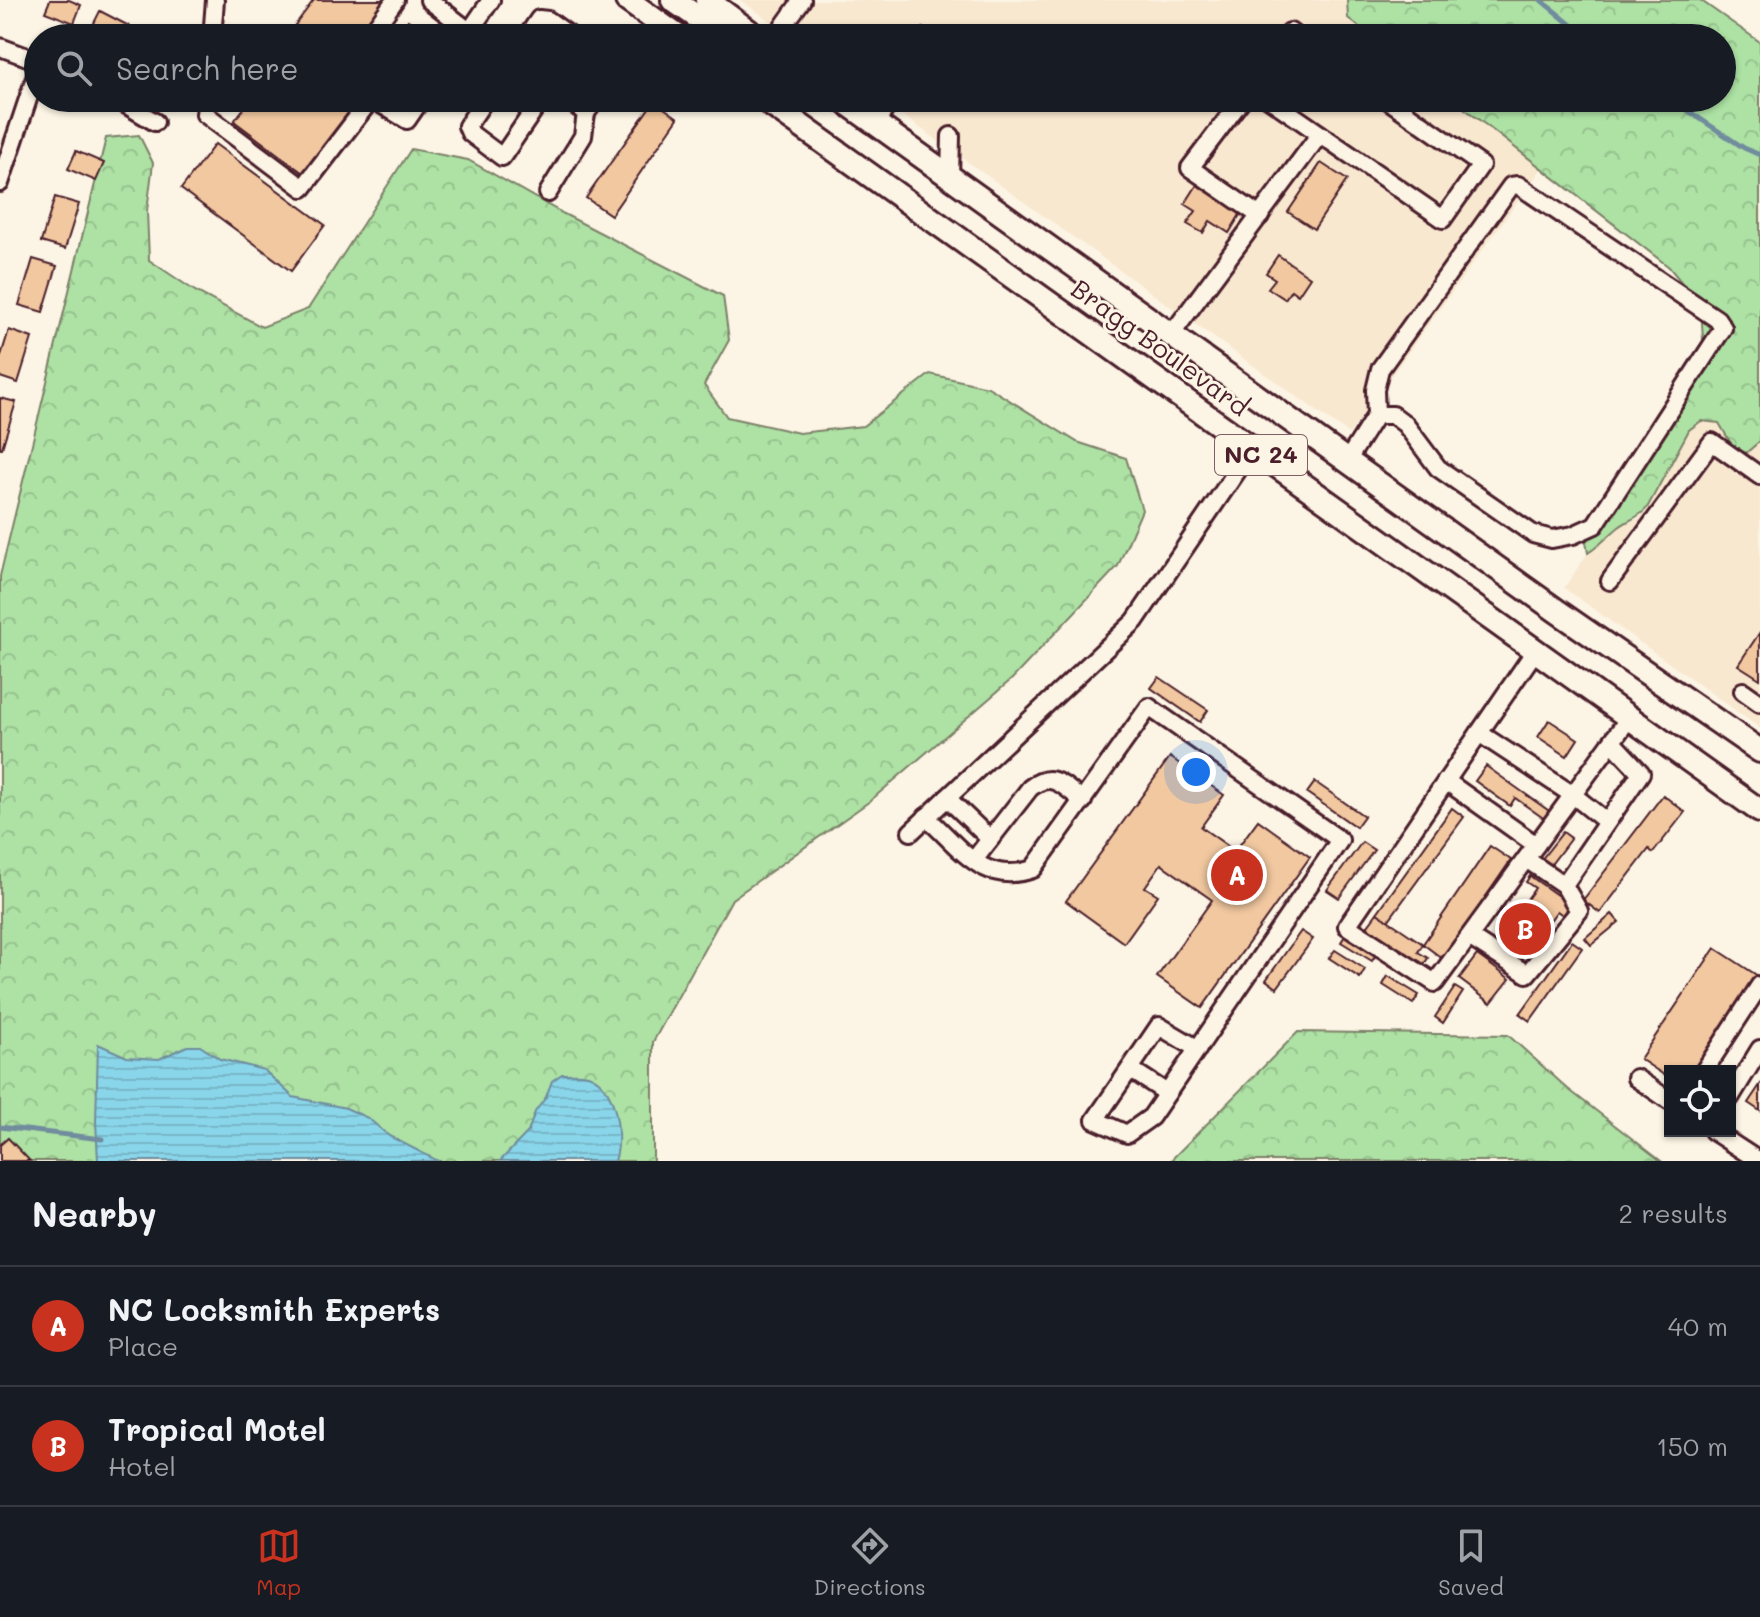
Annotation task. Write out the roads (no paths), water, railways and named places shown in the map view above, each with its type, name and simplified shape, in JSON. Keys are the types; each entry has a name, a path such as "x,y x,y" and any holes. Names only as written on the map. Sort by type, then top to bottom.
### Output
{"main road":[{"path":"627,0 660,24"},
{"path":"673,0 707,24"},
{"path":"707,0 739,24"},
{"name":"Bragg Boulevard","path":"782,112 1760,811"},
{"name":"Bragg Boulevard","path":"860,112 1557,611 1760,751"}],"street":[{"path":"213,24 215,0"},
{"path":"378,24 395,0"},
{"path":"429,0 457,24"},
{"path":"478,24 491,0"},
{"path":"785,24 802,0"},
{"path":"536,24 539,19 554,24"},
{"path":"0,47 24,56"},
{"path":"0,183 24,111"},
{"path":"138,112 155,122"},
{"path":"205,112 303,188 360,112"},
{"path":"394,112 407,120 412,112"},
{"path":"476,112 467,126 470,133 502,157 533,112"},
{"path":"875,123 883,112"},
{"path":"1232,112 1190,168 1260,216"},
{"path":"1288,112 1443,219 1481,165 1405,112"},
{"path":"548,193 583,136 586,113"},
{"path":"1171,335 1320,134"},
{"path":"950,177 951,136"},
{"path":"1347,461 1376,415 1375,390 1380,369 1511,186 1518,185 1717,319 1723,328 1595,525 1573,535 1552,539 1533,534 1438,468 1405,424 1393,415 1376,415"},
{"path":"1610,581 1712,442 1760,476"},
{"path":"911,832 1135,621 1252,449"},
{"path":"1535,651 1347,926 1435,983 1629,718"},
{"path":"1743,691 1760,703"},
{"path":"926,817 984,869 1005,875 1033,869 1149,707 1340,840 1198,1049 1151,1117 1127,1134 1095,1120 1159,1026 1198,1049"},
{"path":"1479,733 1573,795 1607,822"},
{"path":"1564,885 1641,773 1612,742"},
{"path":"974,860 1030,788 1040,780 1049,778 1058,782 1083,801"},
{"path":"1446,781 1531,852 1564,885 1579,911 1527,974 1469,937"},
{"path":"947,798 990,839"},
{"path":"1708,1065 1760,985"},
{"path":"1736,1088 1760,1049"},
{"path":"1130,1069 1167,1093"},
{"path":"1636,1078 1664,1097"},
{"path":"1722,1137 1759,1161"}],"water":[{"path":"98,1044 127,1057 159,1059 187,1046 200,1046 220,1059 264,1070 293,1097 346,1108 368,1118 389,1136 438,1161 98,1161"},
{"path":"562,1074 588,1075 606,1089 618,1125 615,1161 500,1161 528,1132 552,1081"}],"waterway":[{"path":"1541,0 1570,24"},
{"path":"1690,112 1744,148 1760,155"},
{"path":"0,1127 102,1139"}],"place":[{"name":"NC Locksmith Experts","path":"1237,875"},
{"name":"Tropical Motel","path":"1525,929"}]}
